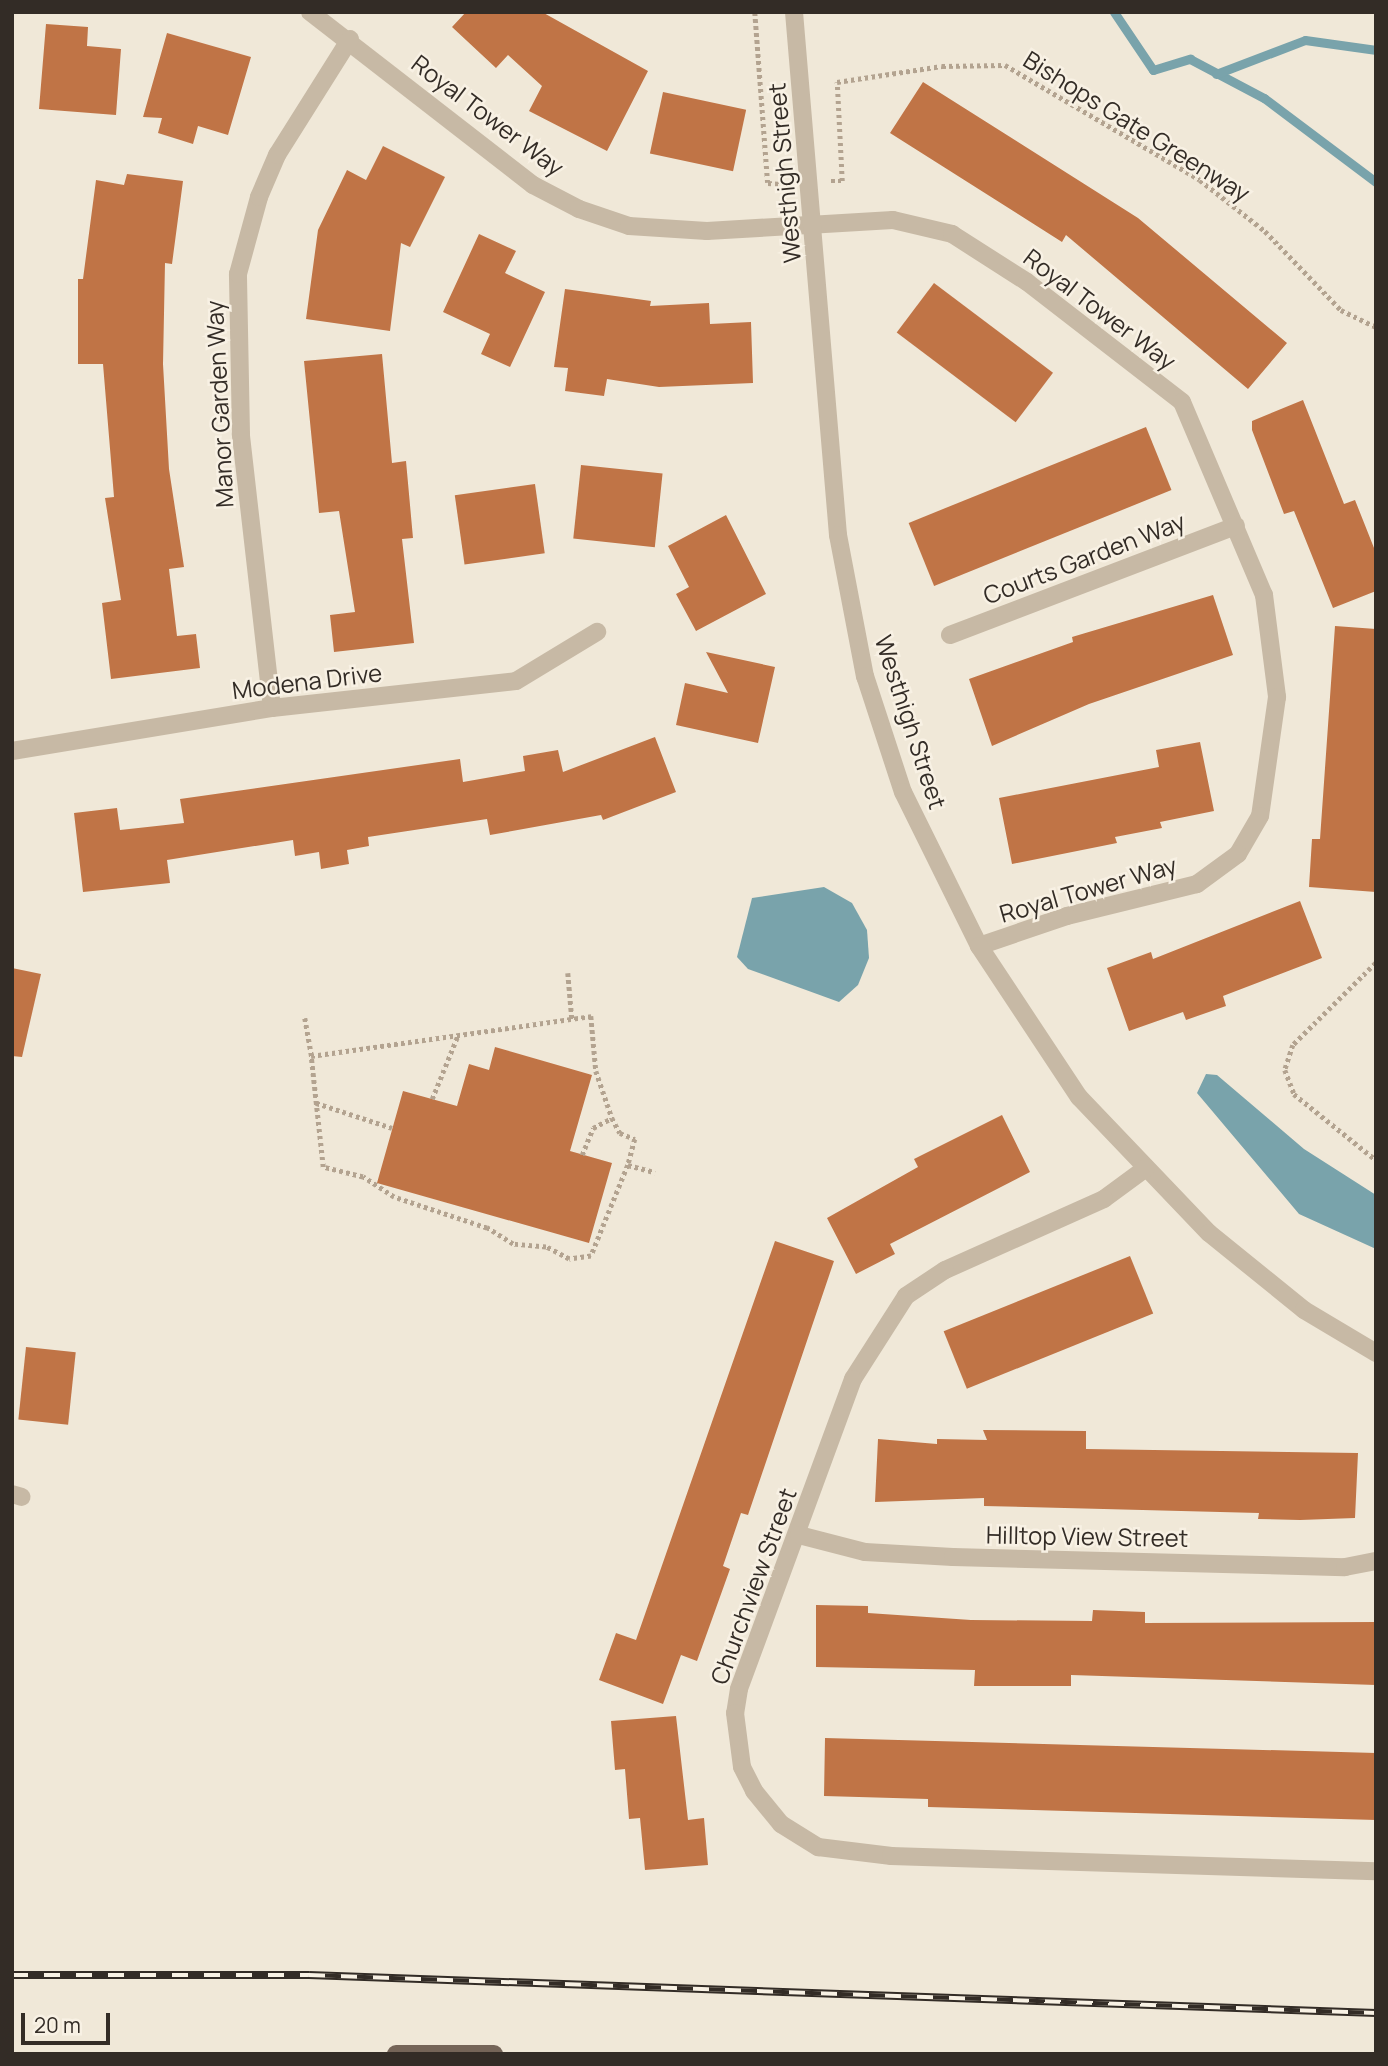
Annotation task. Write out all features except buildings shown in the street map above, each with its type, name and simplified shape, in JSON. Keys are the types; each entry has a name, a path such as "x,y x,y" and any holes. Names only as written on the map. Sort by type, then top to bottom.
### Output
{"main road":[{"path":"396,2054 495,2054"}],"street":[{"name":"Royal Tower Way","path":"310,12 350,39 533,185 579,209 629,226 668,229 893,220 952,234 1027,282 1182,402 1265,595 1277,697 1260,816 1238,854 1197,884 1067,916 979,946"},
{"name":"Westhigh Street","path":"794,12 814,224 822,368 848,602 903,792 979,946 1079,1097 1146,1168 1230,1250 1304,1310 1376,1353"},
{"name":"Manor Garden Way","path":"272,708 240,434 238,274 258,197 277,155 350,39"},
{"name":"Courts Garden Way","path":"950,635 1236,526"},
{"name":"Modena Drive","path":"12,751 272,708 516,681 597,632"},
{"name":"Churchview Street","path":"1146,1168 1104,1199 945,1270 906,1296 853,1379 799,1535 767,1608 735,1713 742,1767 754,1791 781,1824 818,1847 891,1856 1376,1871"},
{"name":"Hilltop View Street","path":"799,1535 865,1552 940,1556 1345,1567 1376,1561"}],"path":[{"path":"755,12 768,183 781,184"},
{"name":"Bishops Gate Greenway","path":"829,181 842,181 837,82 977,63 1021,72 1200,180 1265,231 1340,310 1376,327"},
{"path":"1376,963 1293,1045 1285,1070 1294,1094 1376,1160"},
{"path":"568,973 572,1019"},
{"path":"305,1018 312,1056 323,1167 363,1177 394,1197 487,1228 513,1244 546,1247 569,1259 591,1256 628,1165 635,1139 620,1133 611,1118 596,1071 591,1016 312,1056"},
{"path":"432,1099 458,1035"},
{"path":"316,1103 392,1128"},
{"path":"582,1155 593,1128 611,1118"},
{"path":"628,1165 655,1172"}],"water":[{"path":"824,887 852,903 867,930 869,958 858,985 839,1002 748,969 737,957 752,898"},
{"path":"1206,1074 1217,1075 1304,1149 1376,1195 1376,1249 1299,1214 1197,1093"}],"waterway":[{"path":"1114,12 1153,70 1190,59 1264,98 1376,182"},
{"path":"1216,74 1305,40 1376,50"}],"railway":[{"path":"12,1975 309,1975 1376,2013"}]}
